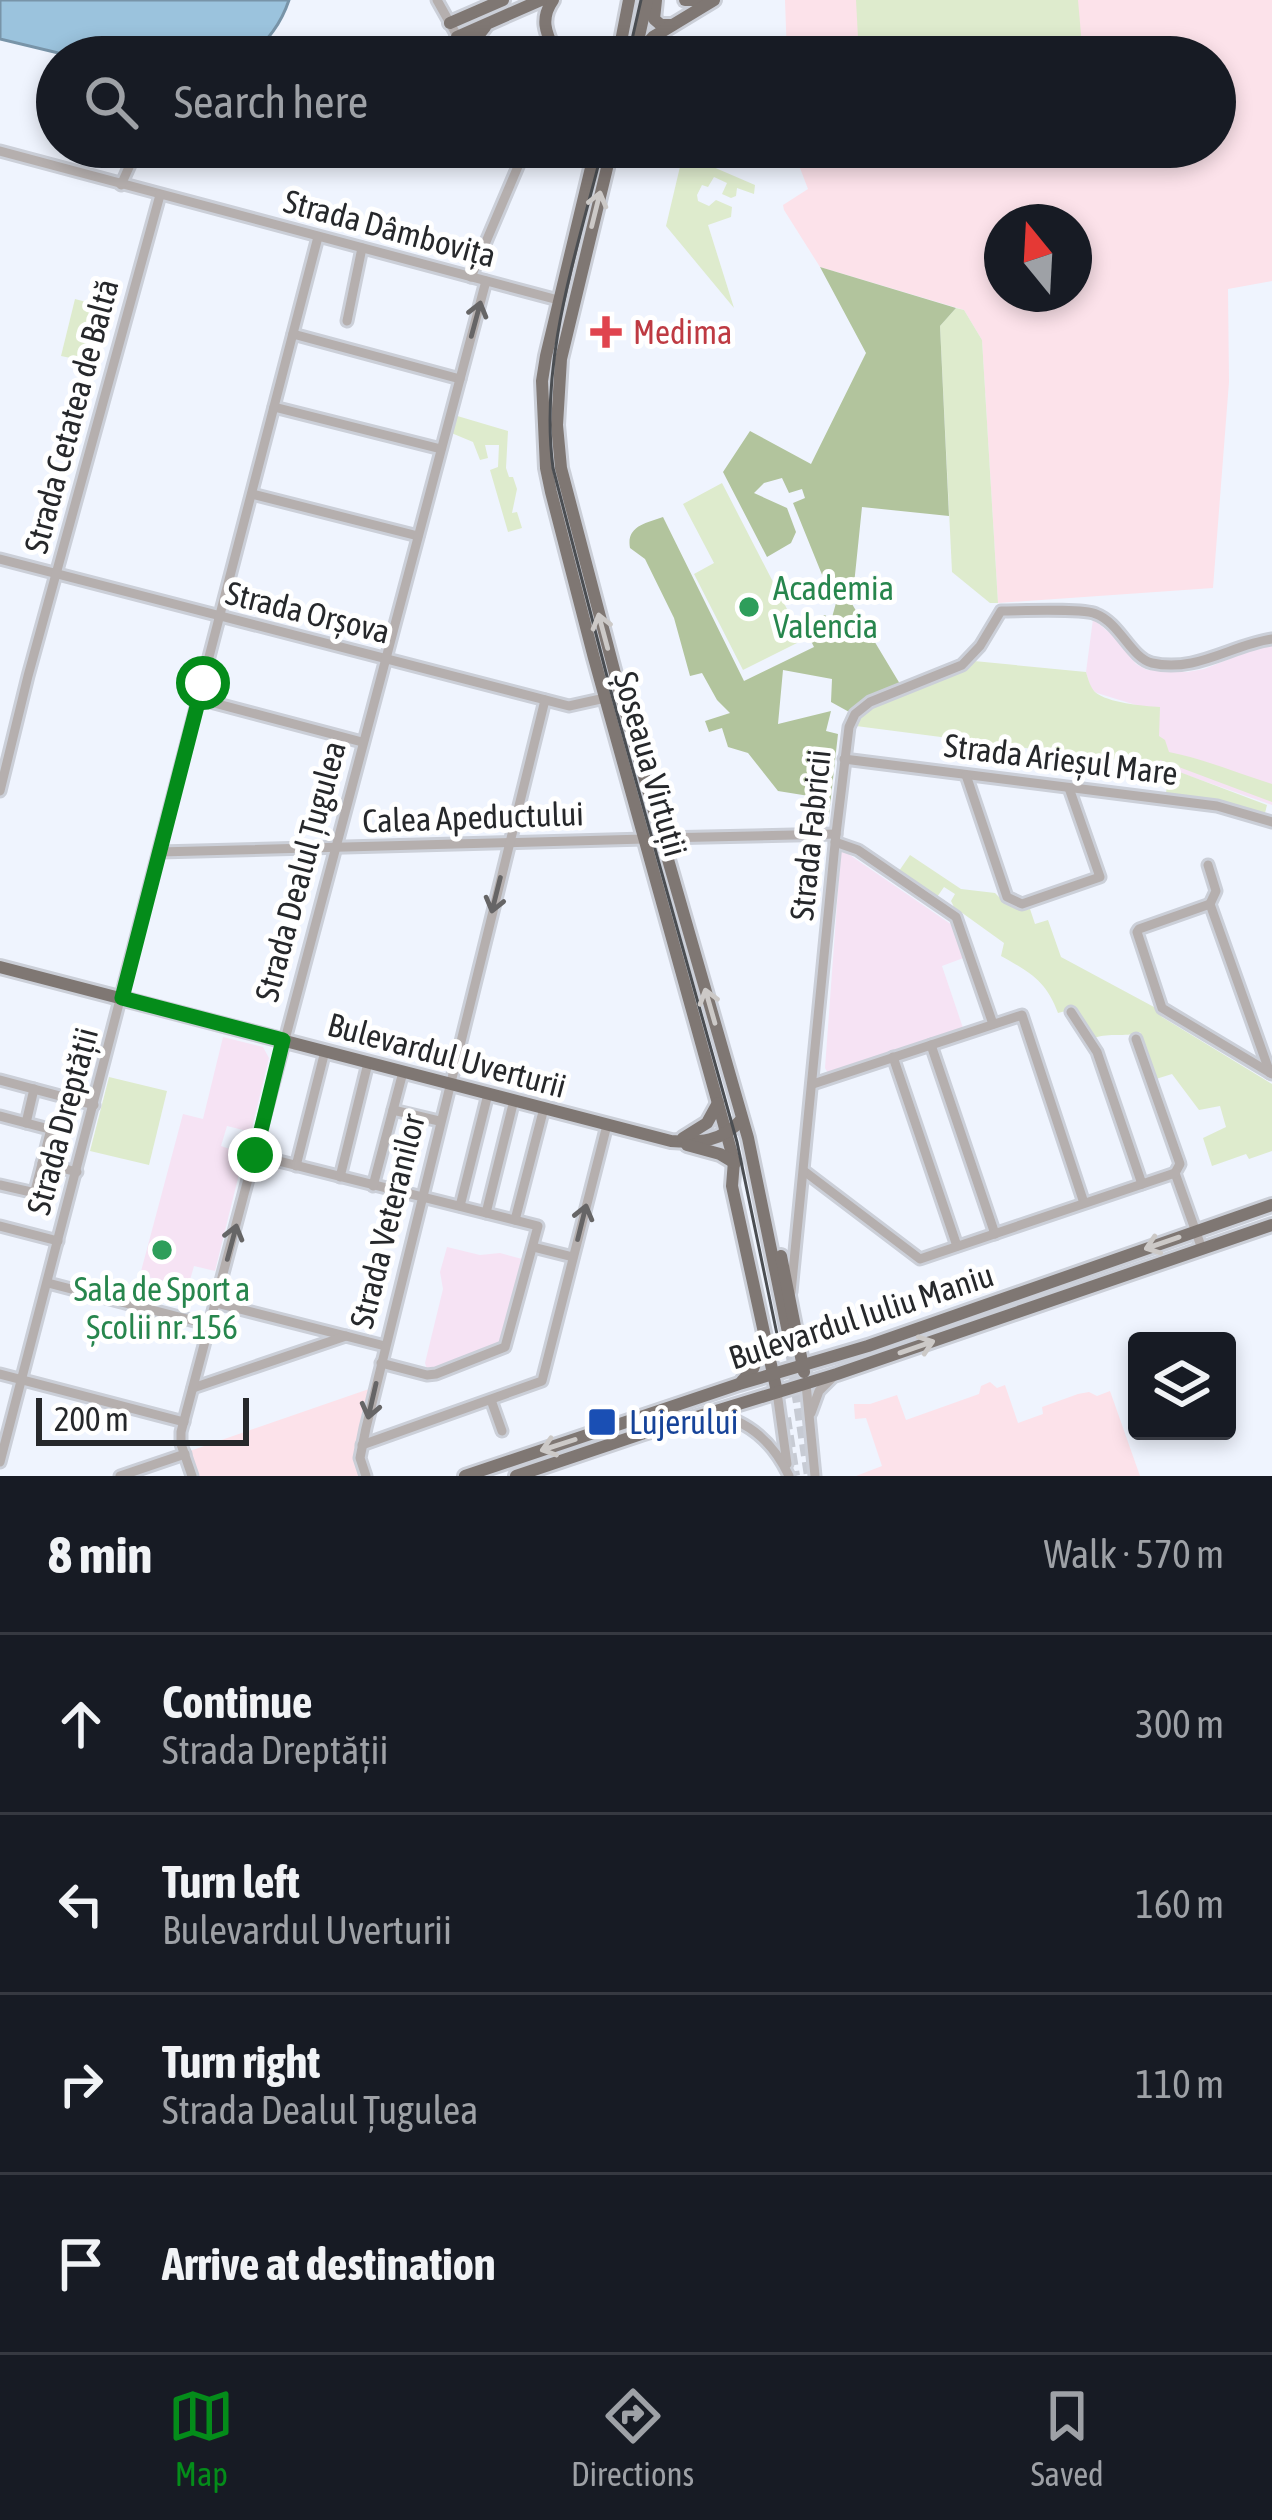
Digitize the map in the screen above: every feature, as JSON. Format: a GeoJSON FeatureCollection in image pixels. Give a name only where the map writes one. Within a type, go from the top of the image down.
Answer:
{"type":"FeatureCollection","features":[{"type":"Feature","properties":{"kind":"main road"},"geometry":{"type":"LineString","coordinates":[[454,30],[503,0]]}},
{"type":"Feature","properties":{"kind":"main road"},"geometry":{"type":"LineString","coordinates":[[454,30],[501,18],[542,0]]}},
{"type":"Feature","properties":{"kind":"main road"},"geometry":{"type":"LineString","coordinates":[[544,28],[546,10],[553,0]]}},
{"type":"Feature","properties":{"kind":"main road"},"geometry":{"type":"LineString","coordinates":[[621,36],[629,0]]}},
{"type":"Feature","properties":{"kind":"main road"},"geometry":{"type":"LineString","coordinates":[[639,36],[647,0]]}},
{"type":"Feature","properties":{"kind":"main road"},"geometry":{"type":"LineString","coordinates":[[656,0],[654,19],[662,26],[673,25]]}},
{"type":"Feature","properties":{"kind":"main road"},"geometry":{"type":"LineString","coordinates":[[685,0],[700,0]]}},
{"type":"Feature","properties":{"kind":"main road"},"geometry":{"type":"LineString","coordinates":[[654,36],[714,0]]}},
{"type":"Feature","properties":{"kind":"main road"},"geometry":{"type":"LineString","coordinates":[[477,36],[501,18],[530,17],[548,36]]}},
{"type":"Feature","properties":{"kind":"main road","name":"Șoseaua Virtuții"},"geometry":{"type":"LineString","coordinates":[[591,168],[542,381],[546,468],[604,698],[734,1161],[732,1186],[777,1392]]}},
{"type":"Feature","properties":{"kind":"main road","name":"Șoseaua Virtuții"},"geometry":{"type":"LineString","coordinates":[[607,168],[563,343],[558,448],[580,548],[661,838],[742,1119],[756,1136],[806,1384]]}},
{"type":"Feature","properties":{"kind":"main road","name":"Bulevardul Uverturii"},"geometry":{"type":"LineString","coordinates":[[0,967],[670,1141],[727,1135]]}},
{"type":"Feature","properties":{"kind":"main road"},"geometry":{"type":"LineString","coordinates":[[670,1141],[703,1128],[718,1102]]}},
{"type":"Feature","properties":{"kind":"main road"},"geometry":{"type":"LineString","coordinates":[[727,1135],[742,1119]]}},
{"type":"Feature","properties":{"kind":"main road"},"geometry":{"type":"LineString","coordinates":[[742,1119],[794,1339],[814,1352],[834,1356]]}},
{"type":"Feature","properties":{"kind":"main road"},"geometry":{"type":"LineString","coordinates":[[670,1141],[734,1161],[768,1337],[753,1370],[739,1384]]}},
{"type":"Feature","properties":{"kind":"main road","name":"Bulevardul Iuliu Maniu"},"geometry":{"type":"LineString","coordinates":[[465,1476],[834,1356],[1272,1205]]}},
{"type":"Feature","properties":{"kind":"main road","name":"Bulevardul Iuliu Maniu"},"geometry":{"type":"LineString","coordinates":[[516,1476],[837,1374],[1272,1225]]}},
{"type":"Feature","properties":{"kind":"street"},"geometry":{"type":"LineString","coordinates":[[437,0],[458,36]]}},
{"type":"Feature","properties":{"kind":"street","name":"Strada Dâmbovița"},"geometry":{"type":"LineString","coordinates":[[0,151],[36,161]]}},
{"type":"Feature","properties":{"kind":"street","name":"Strada Dâmbovița"},"geometry":{"type":"LineString","coordinates":[[60,168],[558,300]]}},
{"type":"Feature","properties":{"kind":"street"},"geometry":{"type":"LineString","coordinates":[[121,185],[129,168]]}},
{"type":"Feature","properties":{"kind":"street"},"geometry":{"type":"LineString","coordinates":[[471,278],[518,168]]}},
{"type":"Feature","properties":{"kind":"street","name":"Strada Cetatea de Baltă"},"geometry":{"type":"LineString","coordinates":[[0,791],[160,195]]}},
{"type":"Feature","properties":{"kind":"street","name":"Strada Dreptății"},"geometry":{"type":"LineString","coordinates":[[0,1462],[318,237]]}},
{"type":"Feature","properties":{"kind":"street"},"geometry":{"type":"LineString","coordinates":[[347,321],[362,248]]}},
{"type":"Feature","properties":{"kind":"street","name":"Strada Dealul Țugulea"},"geometry":{"type":"LineString","coordinates":[[192,1476],[180,1438],[486,281]]}},
{"type":"Feature","properties":{"kind":"street"},"geometry":{"type":"LineString","coordinates":[[293,334],[460,379]]}},
{"type":"Feature","properties":{"kind":"street"},"geometry":{"type":"LineString","coordinates":[[274,407],[441,449]]}},
{"type":"Feature","properties":{"kind":"street"},"geometry":{"type":"LineString","coordinates":[[252,494],[418,536]]}},
{"type":"Feature","properties":{"kind":"street","name":"Strada Orșova"},"geometry":{"type":"LineString","coordinates":[[0,559],[544,700],[572,706],[604,698]]}},
{"type":"Feature","properties":{"kind":"street","name":"Strada Fabricii"},"geometry":{"type":"LineString","coordinates":[[790,1298],[844,759],[849,727],[859,710],[962,665],[1001,611],[1096,614],[1152,663],[1194,664],[1272,639]]}},
{"type":"Feature","properties":{"kind":"street"},"geometry":{"type":"LineString","coordinates":[[199,699],[362,742]]}},
{"type":"Feature","properties":{"kind":"street","name":"Strada Veteranilor"},"geometry":{"type":"LineString","coordinates":[[366,1476],[360,1458],[362,1445],[544,700]]}},
{"type":"Feature","properties":{"kind":"street","name":"Strada Arieșul Mare"},"geometry":{"type":"LineString","coordinates":[[844,759],[1217,806],[1271,825]]}},
{"type":"Feature","properties":{"kind":"street"},"geometry":{"type":"LineString","coordinates":[[966,775],[1007,897],[1022,904],[1100,878],[1069,788]]}},
{"type":"Feature","properties":{"kind":"street"},"geometry":{"type":"LineString","coordinates":[[661,838],[835,838],[858,850],[956,916],[993,1024]]}},
{"type":"Feature","properties":{"kind":"street","name":"Calea Apeductului"},"geometry":{"type":"LineString","coordinates":[[159,852],[645,839]]}},
{"type":"Feature","properties":{"kind":"street"},"geometry":{"type":"LineString","coordinates":[[1208,865],[1216,891],[1210,904],[1271,1074]]}},
{"type":"Feature","properties":{"kind":"street"},"geometry":{"type":"LineString","coordinates":[[1210,904],[1138,929],[1162,1008],[1271,1074]]}},
{"type":"Feature","properties":{"kind":"street"},"geometry":{"type":"LineString","coordinates":[[1071,1012],[1097,1052],[1142,1184]]}},
{"type":"Feature","properties":{"kind":"street"},"geometry":{"type":"LineString","coordinates":[[813,1084],[1022,1015],[1084,1203]]}},
{"type":"Feature","properties":{"kind":"street"},"geometry":{"type":"LineString","coordinates":[[804,1171],[920,1259],[1175,1173],[1180,1164],[1136,1039]]}},
{"type":"Feature","properties":{"kind":"street"},"geometry":{"type":"LineString","coordinates":[[931,1045],[995,1234]]}},
{"type":"Feature","properties":{"kind":"street"},"geometry":{"type":"LineString","coordinates":[[296,1166],[325,1052]]}},
{"type":"Feature","properties":{"kind":"street"},"geometry":{"type":"LineString","coordinates":[[892,1057],[957,1246]]}},
{"type":"Feature","properties":{"kind":"street"},"geometry":{"type":"LineString","coordinates":[[340,1177],[368,1063]]}},
{"type":"Feature","properties":{"kind":"street"},"geometry":{"type":"LineString","coordinates":[[373,1186],[403,1072]]}},
{"type":"Feature","properties":{"kind":"street"},"geometry":{"type":"LineString","coordinates":[[0,1080],[94,1105]]}},
{"type":"Feature","properties":{"kind":"street"},"geometry":{"type":"LineString","coordinates":[[26,1123],[34,1089]]}},
{"type":"Feature","properties":{"kind":"street"},"geometry":{"type":"LineString","coordinates":[[460,1207],[488,1094]]}},
{"type":"Feature","properties":{"kind":"street"},"geometry":{"type":"LineString","coordinates":[[486,1213],[514,1100]]}},
{"type":"Feature","properties":{"kind":"street"},"geometry":{"type":"LineString","coordinates":[[515,1220],[544,1108]]}},
{"type":"Feature","properties":{"kind":"street"},"geometry":{"type":"LineString","coordinates":[[393,1110],[439,1121]]}},
{"type":"Feature","properties":{"kind":"street"},"geometry":{"type":"LineString","coordinates":[[0,1116],[50,1131],[34,1192],[0,1184]]}},
{"type":"Feature","properties":{"kind":"street"},"geometry":{"type":"LineString","coordinates":[[362,1445],[542,1381],[608,1125]]}},
{"type":"Feature","properties":{"kind":"street"},"geometry":{"type":"LineString","coordinates":[[255,1155],[538,1226],[508,1342],[501,1351],[428,1375],[381,1363]]}},
{"type":"Feature","properties":{"kind":"street"},"geometry":{"type":"LineString","coordinates":[[42,1163],[77,1172]]}},
{"type":"Feature","properties":{"kind":"street"},"geometry":{"type":"LineString","coordinates":[[1175,1173],[1202,1249]]}},
{"type":"Feature","properties":{"kind":"street"},"geometry":{"type":"LineString","coordinates":[[0,1226],[58,1241]]}},
{"type":"Feature","properties":{"kind":"street"},"geometry":{"type":"LineString","coordinates":[[532,1252],[573,1257]]}},
{"type":"Feature","properties":{"kind":"street"},"geometry":{"type":"LineString","coordinates":[[48,1283],[210,1325]]}},
{"type":"Feature","properties":{"kind":"street"},"geometry":{"type":"LineString","coordinates":[[216,1303],[385,1346]]}},
{"type":"Feature","properties":{"kind":"street"},"geometry":{"type":"LineString","coordinates":[[193,1388],[346,1336]]}},
{"type":"Feature","properties":{"kind":"street"},"geometry":{"type":"LineString","coordinates":[[0,1374],[184,1423]]}},
{"type":"Feature","properties":{"kind":"street"},"geometry":{"type":"LineString","coordinates":[[809,1424],[816,1395],[837,1374]]}},
{"type":"Feature","properties":{"kind":"street"},"geometry":{"type":"LineString","coordinates":[[806,1384],[815,1476]]}},
{"type":"Feature","properties":{"kind":"street"},"geometry":{"type":"LineString","coordinates":[[777,1392],[789,1476]]}},
{"type":"Feature","properties":{"kind":"street"},"geometry":{"type":"LineString","coordinates":[[491,1400],[502,1431]]}},
{"type":"Feature","properties":{"kind":"street"},"geometry":{"type":"LineString","coordinates":[[708,1413],[737,1420],[754,1431],[774,1450],[789,1476]]}},
{"type":"Feature","properties":{"kind":"street"},"geometry":{"type":"LineString","coordinates":[[120,1476],[142,1473],[185,1454]]}},
{"type":"Feature","properties":{"kind":"shaded area"},"geometry":{"type":"Polygon","coordinates":[[[785,0],[1272,0],[1272,281],[1228,289],[1229,382],[1213,588],[998,603],[982,340],[964,310],[820,267],[783,205],[808,189],[800,168],[1236,168],[1236,36],[786,36],[785,0]]]}},
{"type":"Feature","properties":{"kind":"shaded area"},"geometry":{"type":"Polygon","coordinates":[[[1093,619],[1147,670],[1204,669],[1272,645],[1272,805],[1158,765],[1159,723],[1139,706],[1091,689],[1086,672],[1093,619]]]}},
{"type":"Feature","properties":{"kind":"shaded area"},"geometry":{"type":"Polygon","coordinates":[[[841,849],[955,927],[966,957],[942,966],[963,1028],[828,1073],[825,1068],[841,849]]]}},
{"type":"Feature","properties":{"kind":"shaded area"},"geometry":{"type":"Polygon","coordinates":[[[223,1037],[263,1047],[269,1058],[251,1132],[227,1126],[221,1146],[244,1154],[215,1271],[194,1266],[188,1287],[140,1275],[183,1114],[203,1119],[223,1037]]]}},
{"type":"Feature","properties":{"kind":"shaded area"},"geometry":{"type":"Polygon","coordinates":[[[447,1247],[526,1260],[504,1344],[428,1373],[425,1363],[443,1289],[440,1272],[447,1247]]]}},
{"type":"Feature","properties":{"kind":"shaded area"},"geometry":{"type":"Polygon","coordinates":[[[990,1382],[997,1388],[1005,1385],[1018,1423],[1043,1414],[1042,1407],[1078,1394],[1097,1396],[1110,1391],[1140,1476],[856,1476],[882,1466],[866,1418],[855,1419],[854,1404],[897,1395],[906,1420],[979,1394],[981,1386],[990,1382]]]}},
{"type":"Feature","properties":{"kind":"shaded area"},"geometry":{"type":"Polygon","coordinates":[[[369,1389],[355,1454],[363,1476],[195,1476],[187,1452],[369,1389]]]}},
{"type":"Feature","properties":{"kind":"green space"},"geometry":{"type":"Polygon","coordinates":[[[856,0],[1078,0],[1081,36],[858,36],[856,0]]]}},
{"type":"Feature","properties":{"kind":"green space"},"geometry":{"type":"Polygon","coordinates":[[[680,168],[716,168],[755,185],[754,194],[737,188],[731,198],[722,194],[727,183],[714,177],[697,195],[698,201],[709,206],[716,200],[732,207],[731,217],[708,225],[734,308],[666,226],[680,168]]]}},
{"type":"Feature","properties":{"kind":"green space"},"geometry":{"type":"Polygon","coordinates":[[[820,267],[956,308],[940,326],[949,516],[862,507],[852,604],[900,684],[869,695],[851,713],[831,702],[832,679],[783,670],[778,724],[831,711],[826,731],[838,734],[828,824],[817,825],[809,796],[778,791],[748,753],[728,747],[722,728],[709,732],[705,721],[730,713],[702,673],[690,676],[674,618],[645,559],[630,548],[630,541],[639,526],[663,517],[744,681],[814,647],[803,625],[825,615],[831,621],[836,603],[793,503],[805,498],[802,489],[789,493],[782,478],[764,483],[754,493],[787,508],[796,532],[791,543],[767,557],[723,472],[750,431],[811,464],[866,353],[820,267]]]}},
{"type":"Feature","properties":{"kind":"green space"},"geometry":{"type":"Polygon","coordinates":[[[75,299],[101,306],[85,361],[61,356],[75,299]]]}},
{"type":"Feature","properties":{"kind":"green space"},"geometry":{"type":"Polygon","coordinates":[[[956,308],[964,310],[982,340],[998,603],[990,603],[952,572],[940,326],[956,308]]]}},
{"type":"Feature","properties":{"kind":"green space"},"geometry":{"type":"Polygon","coordinates":[[[454,415],[508,431],[506,468],[517,489],[512,513],[517,512],[522,528],[508,532],[490,470],[498,467],[499,445],[485,445],[488,458],[480,460],[473,442],[449,432],[454,415]]]}},
{"type":"Feature","properties":{"kind":"green space","name":"Academia Valencia"},"geometry":{"type":"Polygon","coordinates":[[[722,483],[803,640],[743,670],[694,574],[714,563],[683,504],[722,483]]]}},
{"type":"Feature","properties":{"kind":"green space"},"geometry":{"type":"Polygon","coordinates":[[[974,661],[1086,672],[1101,696],[1160,707],[1159,736],[1169,752],[1272,784],[1272,802],[1160,760],[1158,765],[856,726],[879,703],[974,661]]]}},
{"type":"Feature","properties":{"kind":"green space"},"geometry":{"type":"Polygon","coordinates":[[[1169,768],[1267,805],[1264,817],[1241,806],[1166,793],[1169,768]]]}},
{"type":"Feature","properties":{"kind":"green space"},"geometry":{"type":"Polygon","coordinates":[[[910,855],[961,889],[995,893],[1011,905],[1030,909],[1035,924],[1048,920],[1061,957],[1154,1007],[1162,1017],[1272,1084],[1272,1151],[1212,1166],[1203,1138],[1226,1127],[1220,1106],[1199,1110],[1172,1074],[1156,1079],[1140,1032],[1094,1038],[1073,1009],[1058,1013],[1036,979],[1001,956],[1004,943],[954,907],[955,894],[944,887],[937,897],[899,871],[910,855]]]}},
{"type":"Feature","properties":{"kind":"green space"},"geometry":{"type":"Polygon","coordinates":[[[109,1077],[167,1091],[149,1165],[90,1151],[109,1077]]]}},
{"type":"Feature","properties":{"kind":"water"},"geometry":{"type":"Polygon","coordinates":[[[0,0],[289,0],[269,36],[36,36],[36,48],[0,39],[0,0]]]}},
{"type":"Feature","properties":{"kind":"tunnel"},"geometry":{"type":"LineString","coordinates":[[789,1337],[810,1476]]}},
{"type":"Feature","properties":{"kind":"tunnel"},"geometry":{"type":"LineString","coordinates":[[785,1418],[794,1476]]}},
{"type":"Feature","properties":{"kind":"tram line"},"geometry":{"type":"LineString","coordinates":[[633,36],[641,0]]}},
{"type":"Feature","properties":{"kind":"tram line"},"geometry":{"type":"LineString","coordinates":[[598,168],[556,346],[550,427],[553,468],[737,1142],[778,1339]]}},
{"type":"Feature","properties":{"kind":"place","name":"Medima"},"geometry":{"type":"Point","coordinates":[606,332]}},
{"type":"Feature","properties":{"kind":"place","name":"Academia Valencia"},"geometry":{"type":"Point","coordinates":[749,607]}},
{"type":"Feature","properties":{"kind":"place","name":"Sala de Sport a Școlii nr. 156"},"geometry":{"type":"Point","coordinates":[162,1250]}},
{"type":"Feature","properties":{"kind":"place","name":"Lujerului"},"geometry":{"type":"Point","coordinates":[602,1422]}},
{"type":"Feature","properties":{"kind":"route"},"geometry":{"type":"LineString","coordinates":[[203,683],[122,998],[283,1040],[255,1155]]}}]}
